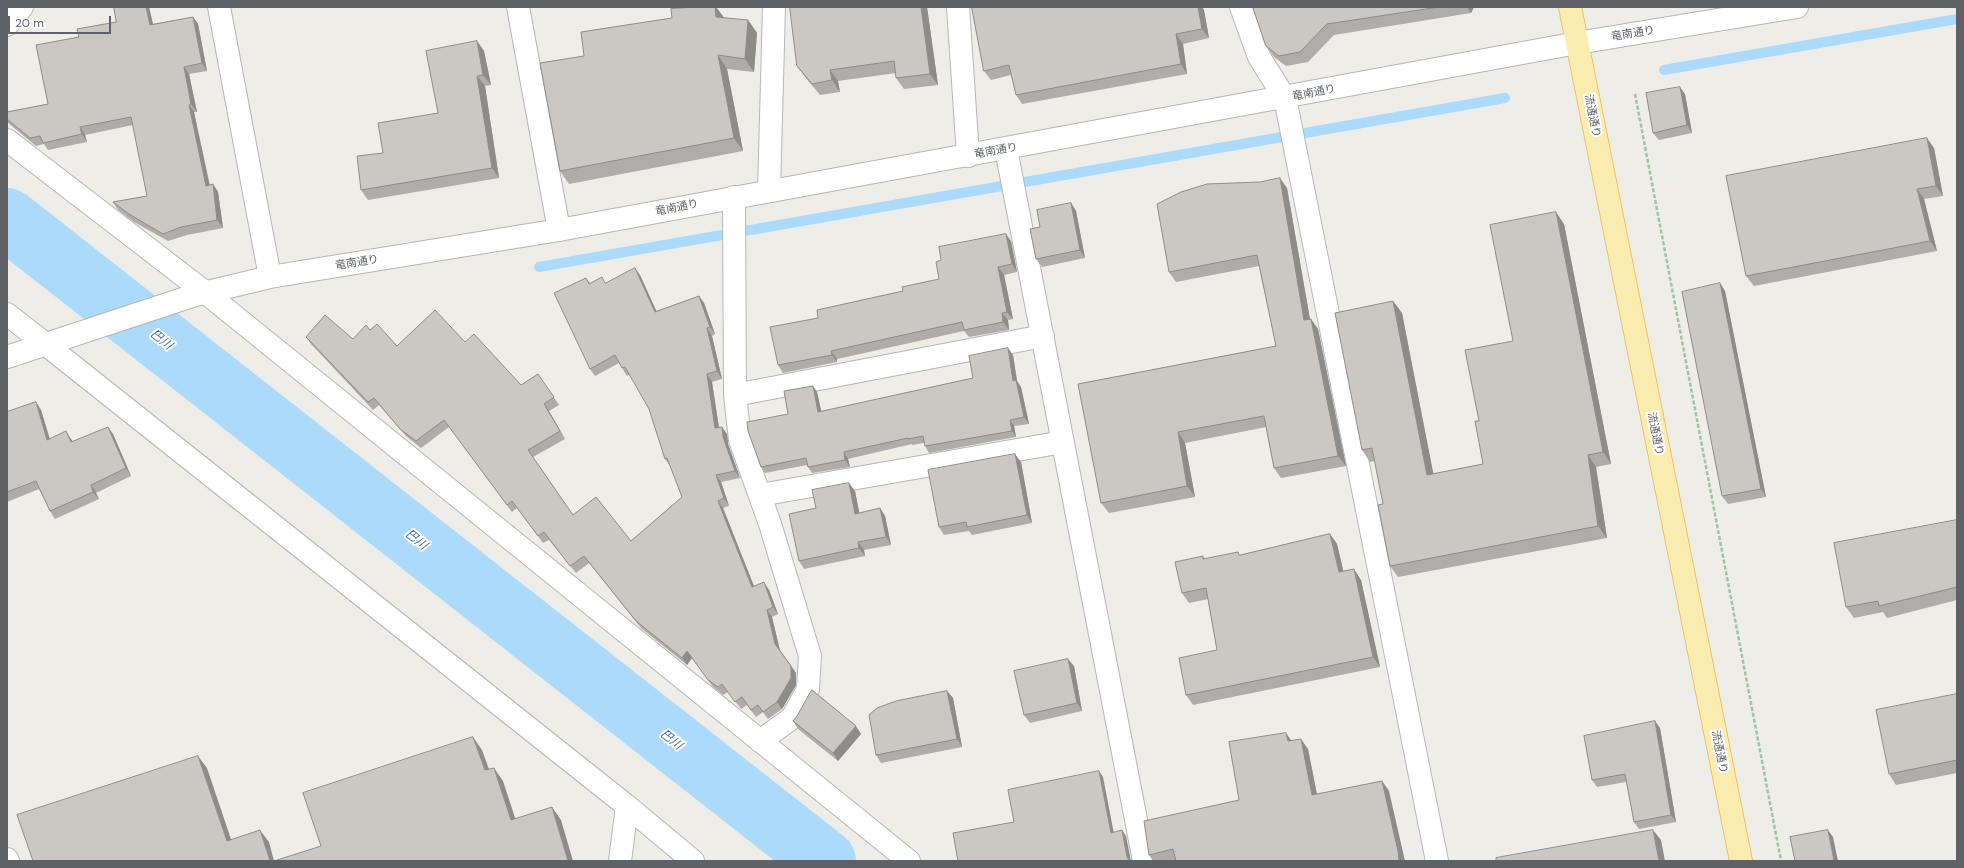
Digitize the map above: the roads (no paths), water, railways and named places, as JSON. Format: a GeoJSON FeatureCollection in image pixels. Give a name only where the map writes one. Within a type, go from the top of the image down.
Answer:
{"type":"FeatureCollection","features":[{"type":"Feature","properties":{"kind":"main road","name":"流通通り"},"geometry":{"type":"LineString","coordinates":[[1570,7],[1741,861]]}},
{"type":"Feature","properties":{"kind":"street"},"geometry":{"type":"LineString","coordinates":[[7,25],[22,7]]}},
{"type":"Feature","properties":{"kind":"street"},"geometry":{"type":"LineString","coordinates":[[219,7],[270,277]]}},
{"type":"Feature","properties":{"kind":"street"},"geometry":{"type":"LineString","coordinates":[[518,7],[559,230]]}},
{"type":"Feature","properties":{"kind":"street"},"geometry":{"type":"LineString","coordinates":[[768,191],[774,7]]}},
{"type":"Feature","properties":{"kind":"street"},"geometry":{"type":"LineString","coordinates":[[958,7],[968,156]]}},
{"type":"Feature","properties":{"kind":"street"},"geometry":{"type":"LineString","coordinates":[[1241,7],[1259,57],[1285,98],[1437,861]]}},
{"type":"Feature","properties":{"kind":"street","name":"竜南通り"},"geometry":{"type":"LineString","coordinates":[[7,357],[54,340],[200,294],[270,277],[559,230],[1285,98],[1577,43],[1797,7]]}},
{"type":"Feature","properties":{"kind":"street"},"geometry":{"type":"LineString","coordinates":[[7,140],[760,740],[909,861]]}},
{"type":"Feature","properties":{"kind":"street"},"geometry":{"type":"LineString","coordinates":[[1006,149],[1144,861]]}},
{"type":"Feature","properties":{"kind":"street"},"geometry":{"type":"LineString","coordinates":[[734,198],[735,395],[740,440],[760,495],[810,656],[808,689],[792,718],[760,740]]}},
{"type":"Feature","properties":{"kind":"street"},"geometry":{"type":"LineString","coordinates":[[7,314],[54,340],[693,861]]}},
{"type":"Feature","properties":{"kind":"street"},"geometry":{"type":"LineString","coordinates":[[735,395],[1043,336]]}},
{"type":"Feature","properties":{"kind":"street"},"geometry":{"type":"LineString","coordinates":[[760,495],[1063,442]]}},
{"type":"Feature","properties":{"kind":"street"},"geometry":{"type":"LineString","coordinates":[[620,861],[627,806]]}},
{"type":"Feature","properties":{"kind":"waterway"},"geometry":{"type":"LineString","coordinates":[[1664,70],[1957,19]]}},
{"type":"Feature","properties":{"kind":"waterway"},"geometry":{"type":"LineString","coordinates":[[539,267],[1505,98]]}},
{"type":"Feature","properties":{"kind":"waterway","name":"巴川"},"geometry":{"type":"LineString","coordinates":[[7,219],[825,861]]}}]}
